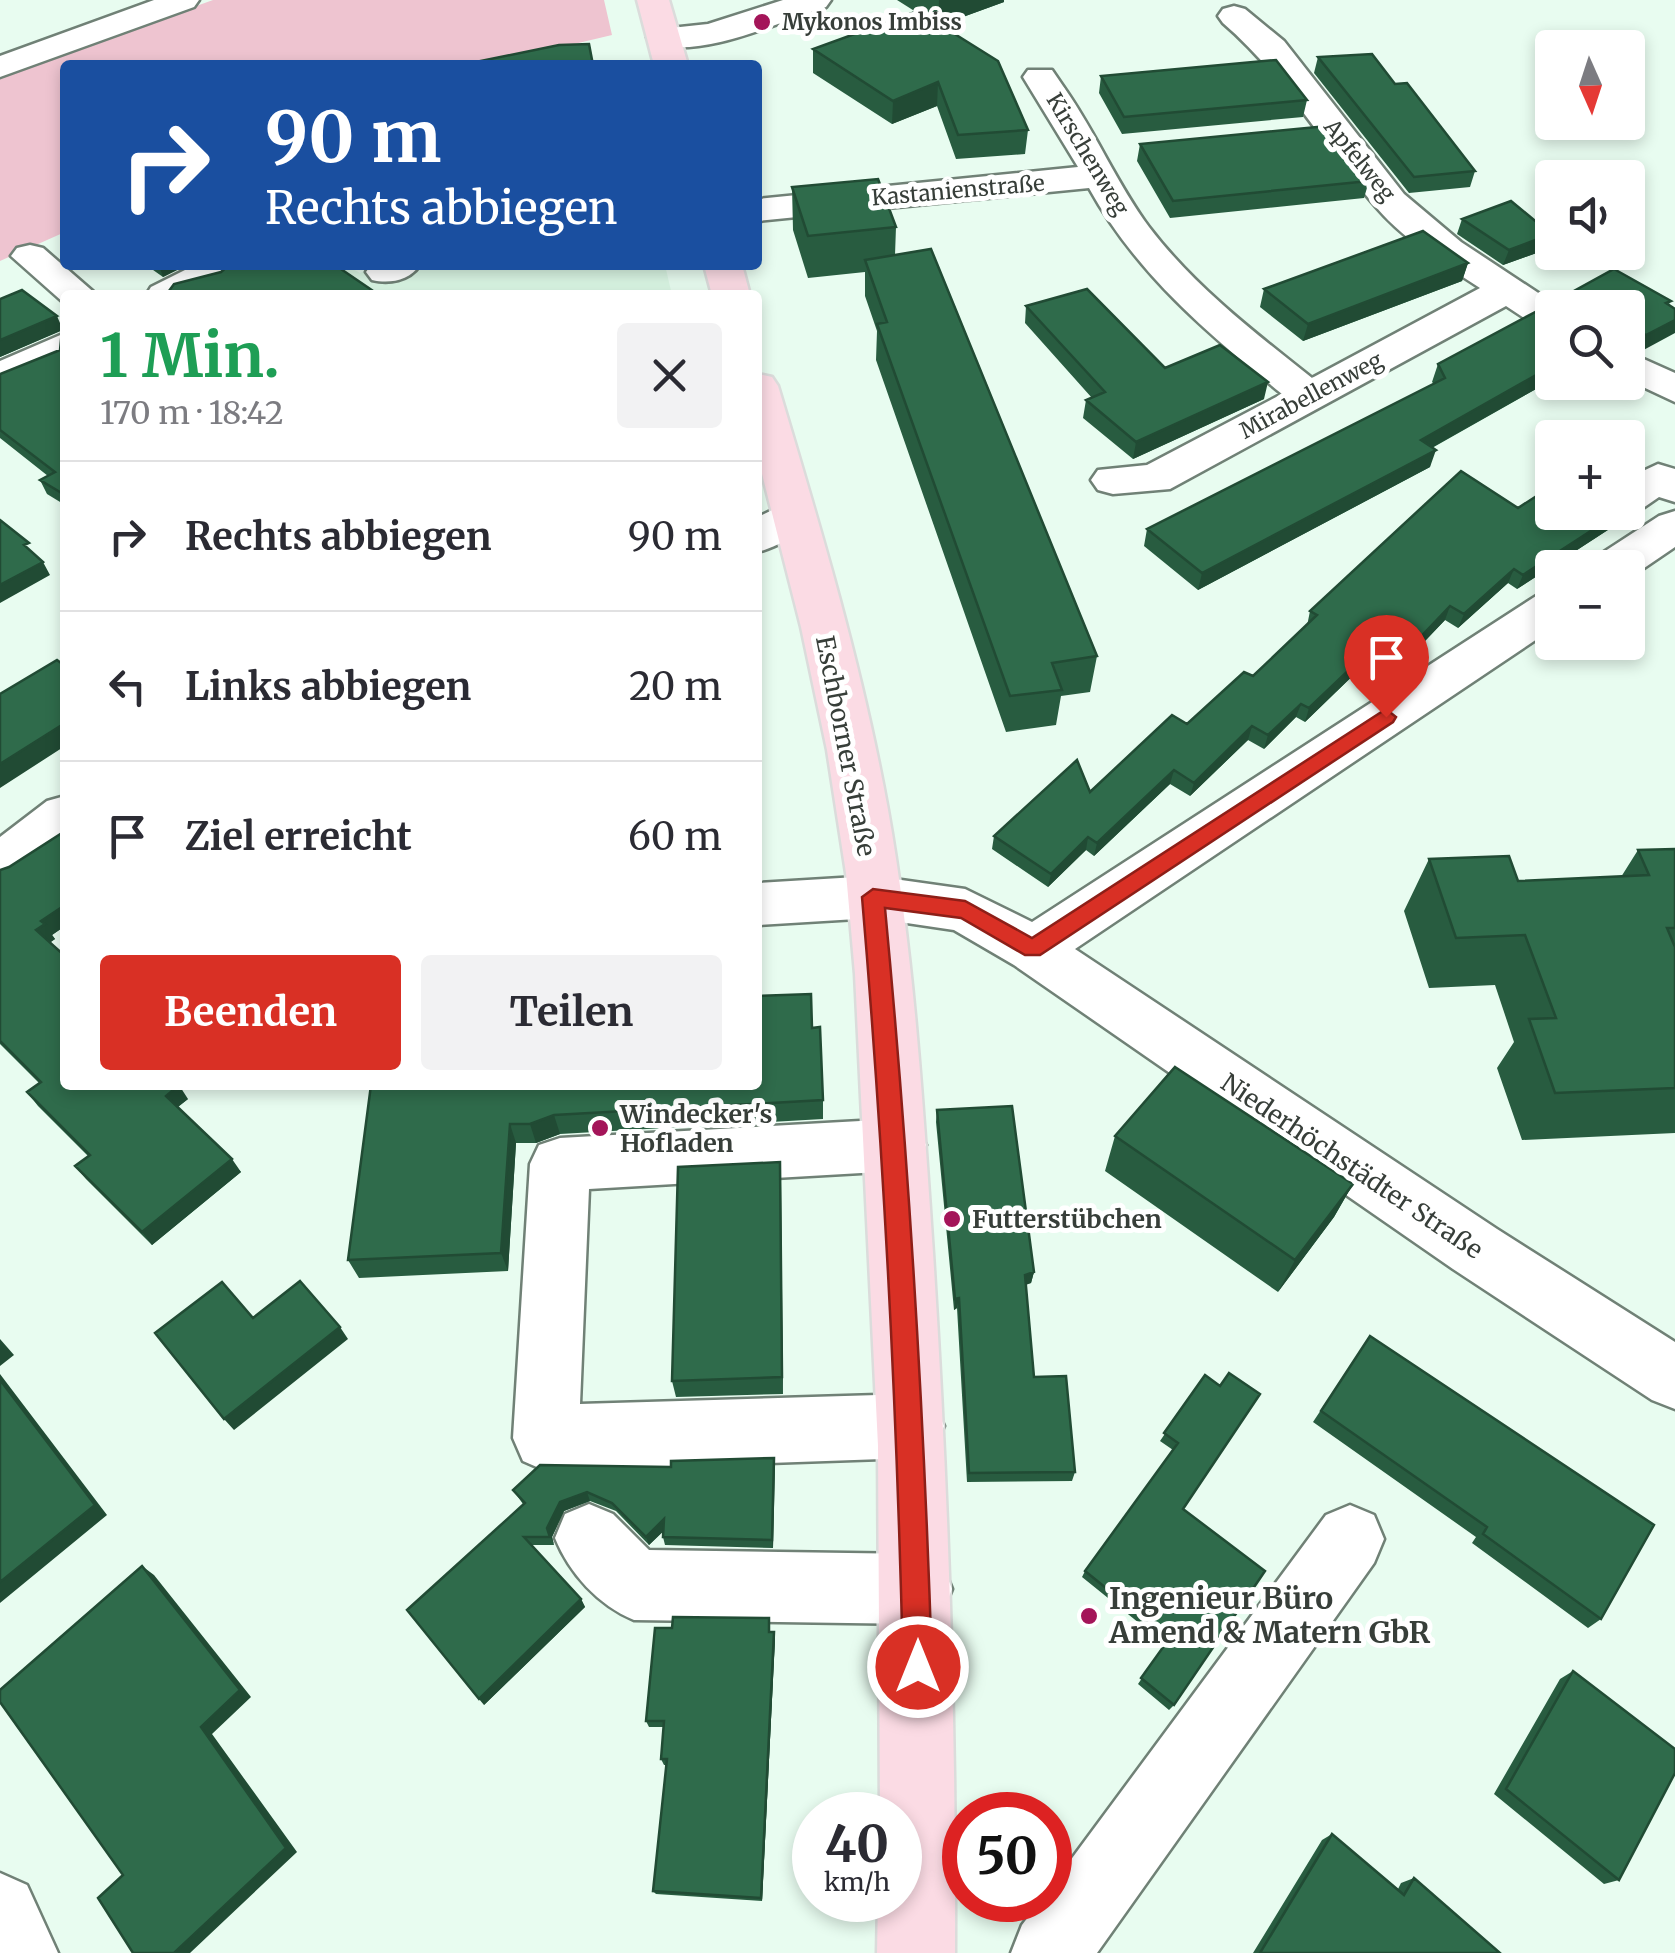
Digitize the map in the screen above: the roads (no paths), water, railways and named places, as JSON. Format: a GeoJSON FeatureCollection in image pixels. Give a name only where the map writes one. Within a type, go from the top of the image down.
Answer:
{"type":"FeatureCollection","features":[{"type":"Feature","properties":{"kind":"main road"},"geometry":{"type":"LineString","coordinates":[[653,0],[667,51]]}},
{"type":"Feature","properties":{"kind":"main road","name":"Eschborner Straße"},"geometry":{"type":"LineString","coordinates":[[762,419],[775,526],[842,699],[873,897],[896,1145],[911,1426],[917,1589],[916,1953]]}},
{"type":"Feature","properties":{"kind":"street"},"geometry":{"type":"LineString","coordinates":[[0,67],[184,0]]}},
{"type":"Feature","properties":{"kind":"street"},"geometry":{"type":"LineString","coordinates":[[667,51],[814,0]]}},
{"type":"Feature","properties":{"kind":"street","name":"Apfelweg"},"geometry":{"type":"LineString","coordinates":[[1234,16],[1272,48],[1391,202],[1504,291],[1535,309]]}},
{"type":"Feature","properties":{"kind":"street","name":"Kirschenweg"},"geometry":{"type":"LineString","coordinates":[[1040,77],[1136,234],[1189,296],[1310,396]]}},
{"type":"Feature","properties":{"kind":"street"},"geometry":{"type":"LineString","coordinates":[[1296,131],[1334,128]]}},
{"type":"Feature","properties":{"kind":"street","name":"Kastanienstraße"},"geometry":{"type":"LineString","coordinates":[[762,209],[1094,164],[1126,147]]}},
{"type":"Feature","properties":{"kind":"street"},"geometry":{"type":"LineString","coordinates":[[30,256],[72,290]]}},
{"type":"Feature","properties":{"kind":"street"},"geometry":{"type":"LineString","coordinates":[[175,290],[215,270]]}},
{"type":"Feature","properties":{"kind":"street","name":"Mirabellenweg"},"geometry":{"type":"LineString","coordinates":[[1113,480],[1156,478],[1504,291]]}},
{"type":"Feature","properties":{"kind":"street"},"geometry":{"type":"LineString","coordinates":[[0,378],[60,348]]}},
{"type":"Feature","properties":{"kind":"street"},"geometry":{"type":"LineString","coordinates":[[1645,373],[1675,390]]}},
{"type":"Feature","properties":{"kind":"street"},"geometry":{"type":"LineString","coordinates":[[1625,550],[1661,502]]}},
{"type":"Feature","properties":{"kind":"street"},"geometry":{"type":"LineString","coordinates":[[1032,949],[1535,618]]}},
{"type":"Feature","properties":{"kind":"street"},"geometry":{"type":"LineString","coordinates":[[0,865],[60,820]]}},
{"type":"Feature","properties":{"kind":"street","name":"Niederhöchstädter Straße"},"geometry":{"type":"LineString","coordinates":[[762,904],[873,897],[965,910],[1032,949],[1474,1249],[1675,1378]]}},
{"type":"Feature","properties":{"kind":"street"},"geometry":{"type":"LineString","coordinates":[[896,1145],[560,1164],[546,1438],[911,1426]]}},
{"type":"Feature","properties":{"kind":"street"},"geometry":{"type":"LineString","coordinates":[[589,1538],[634,1585],[917,1589]]}},
{"type":"Feature","properties":{"kind":"street"},"geometry":{"type":"LineString","coordinates":[[1050,1953],[1350,1539]]}},
{"type":"Feature","properties":{"kind":"street"},"geometry":{"type":"LineString","coordinates":[[0,1912],[19,1953]]}},
{"type":"Feature","properties":{"kind":"place","name":"Mykonos Imbiss"},"geometry":{"type":"Point","coordinates":[762,22]}},
{"type":"Feature","properties":{"kind":"place","name":"Windecker's Hofladen"},"geometry":{"type":"Point","coordinates":[600,1128]}},
{"type":"Feature","properties":{"kind":"place","name":"Futterstübchen"},"geometry":{"type":"Point","coordinates":[952,1219]}},
{"type":"Feature","properties":{"kind":"place","name":"Ingenieur Büro Amend & Matern GbR"},"geometry":{"type":"Point","coordinates":[1089,1616]}}]}
